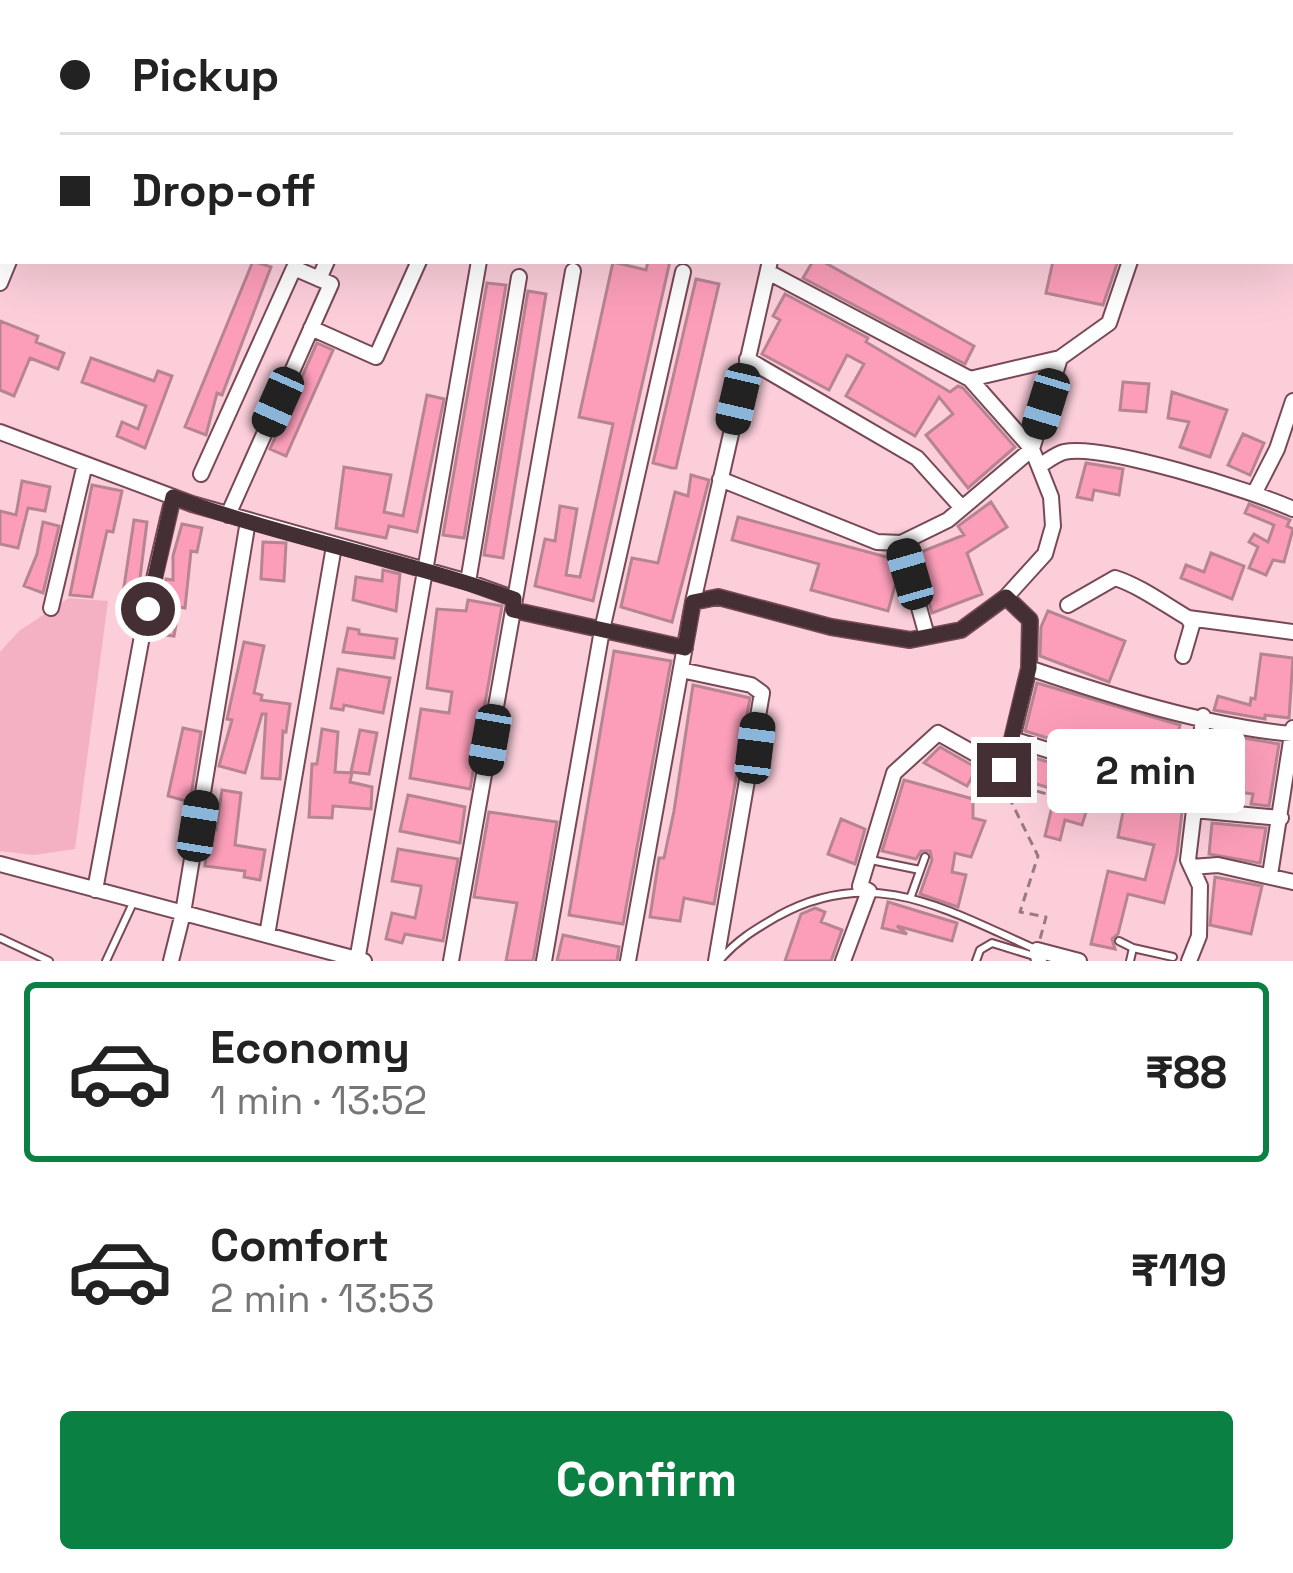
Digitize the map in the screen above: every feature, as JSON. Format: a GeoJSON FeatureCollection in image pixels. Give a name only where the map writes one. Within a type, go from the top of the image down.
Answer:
{"type":"FeatureCollection","features":[{"type":"Feature","properties":{"kind":"street"},"geometry":{"type":"LineString","coordinates":[[320,279],[326,264]]}},
{"type":"Feature","properties":{"kind":"street"},"geometry":{"type":"LineString","coordinates":[[311,328],[376,357],[418,264]]}},
{"type":"Feature","properties":{"kind":"street"},"geometry":{"type":"LineString","coordinates":[[0,864],[360,960],[477,264]]}},
{"type":"Feature","properties":{"kind":"street"},"geometry":{"type":"LineString","coordinates":[[970,379],[1060,358],[1109,322],[1129,264]]}},
{"type":"Feature","properties":{"kind":"street"},"geometry":{"type":"LineString","coordinates":[[628,961],[693,602],[769,267],[970,379],[1032,449],[1051,497],[1053,526],[1045,554],[1006,597],[961,630],[910,640],[831,627],[718,597],[693,602]]}},
{"type":"Feature","properties":{"kind":"street"},"geometry":{"type":"LineString","coordinates":[[201,474],[293,268],[331,284],[228,514]]}},
{"type":"Feature","properties":{"kind":"street"},"geometry":{"type":"LineString","coordinates":[[451,961],[573,271]]}},
{"type":"Feature","properties":{"kind":"street"},"geometry":{"type":"LineString","coordinates":[[544,961],[602,630],[683,272]]}},
{"type":"Feature","properties":{"kind":"street"},"geometry":{"type":"LineString","coordinates":[[468,582],[519,277]]}},
{"type":"Feature","properties":{"kind":"street"},"geometry":{"type":"LineString","coordinates":[[720,479],[877,542],[901,543],[948,520],[1032,449],[1060,358]]}},
{"type":"Feature","properties":{"kind":"street"},"geometry":{"type":"LineString","coordinates":[[747,359],[916,458],[962,508]]}},
{"type":"Feature","properties":{"kind":"street"},"geometry":{"type":"LineString","coordinates":[[1255,492],[1293,401]]}},
{"type":"Feature","properties":{"kind":"street"},"geometry":{"type":"LineString","coordinates":[[0,432],[173,497],[468,582],[514,605],[685,648]]}},
{"type":"Feature","properties":{"kind":"street"},"geometry":{"type":"LineString","coordinates":[[1039,466],[1065,452],[1132,459],[1255,492],[1293,508]]}},
{"type":"Feature","properties":{"kind":"street"},"geometry":{"type":"LineString","coordinates":[[51,608],[85,464]]}},
{"type":"Feature","properties":{"kind":"street"},"geometry":{"type":"LineString","coordinates":[[95,890],[173,497]]}},
{"type":"Feature","properties":{"kind":"street"},"geometry":{"type":"LineString","coordinates":[[171,961],[248,521]]}},
{"type":"Feature","properties":{"kind":"street"},"geometry":{"type":"LineString","coordinates":[[901,543],[927,636]]}},
{"type":"Feature","properties":{"kind":"street"},"geometry":{"type":"LineString","coordinates":[[267,935],[334,546]]}},
{"type":"Feature","properties":{"kind":"street"},"geometry":{"type":"LineString","coordinates":[[1068,605],[1114,578],[1132,583],[1138,591],[1188,618],[1293,632]]}},
{"type":"Feature","properties":{"kind":"street"},"geometry":{"type":"LineString","coordinates":[[843,961],[869,891],[860,886],[895,773],[938,733],[1003,776],[1029,668],[1030,620],[1006,597]]}},
{"type":"Feature","properties":{"kind":"street"},"geometry":{"type":"LineString","coordinates":[[1183,656],[1192,625],[1188,618]]}},
{"type":"Feature","properties":{"kind":"street"},"geometry":{"type":"LineString","coordinates":[[1029,668],[1203,716],[1292,731],[1290,778],[1270,875]]}},
{"type":"Feature","properties":{"kind":"street"},"geometry":{"type":"LineString","coordinates":[[681,670],[751,685],[762,693],[718,961]]}},
{"type":"Feature","properties":{"kind":"street"},"geometry":{"type":"LineString","coordinates":[[1181,960],[1199,936],[1200,886],[1188,860],[1203,716]]}},
{"type":"Feature","properties":{"kind":"street"},"geometry":{"type":"LineString","coordinates":[[1012,740],[1138,778],[1198,785]]}},
{"type":"Feature","properties":{"kind":"street"},"geometry":{"type":"LineString","coordinates":[[1194,810],[1282,818]]}},
{"type":"Feature","properties":{"kind":"street"},"geometry":{"type":"LineString","coordinates":[[1191,867],[1218,866],[1293,882]]}},
{"type":"Feature","properties":{"kind":"street"},"geometry":{"type":"LineString","coordinates":[[1038,956],[1079,961]]}},
{"type":"Feature","properties":{"kind":"lane"},"geometry":{"type":"LineString","coordinates":[[910,896],[925,857]]}},
{"type":"Feature","properties":{"kind":"lane"},"geometry":{"type":"LineString","coordinates":[[868,859],[920,870]]}},
{"type":"Feature","properties":{"kind":"lane"},"geometry":{"type":"LineString","coordinates":[[718,961],[738,939],[800,904],[869,891],[910,896],[1038,956]]}},
{"type":"Feature","properties":{"kind":"lane"},"geometry":{"type":"LineString","coordinates":[[106,961],[134,900]]}},
{"type":"Feature","properties":{"kind":"lane"},"geometry":{"type":"LineString","coordinates":[[0,938],[49,961]]}},
{"type":"Feature","properties":{"kind":"lane"},"geometry":{"type":"LineString","coordinates":[[1118,940],[1133,949],[1181,960]]}},
{"type":"Feature","properties":{"kind":"lane"},"geometry":{"type":"LineString","coordinates":[[976,961],[980,950],[992,943],[1038,956]]}},
{"type":"Feature","properties":{"kind":"lane"},"geometry":{"type":"LineString","coordinates":[[1130,961],[1133,949]]}},
{"type":"Feature","properties":{"kind":"path"},"geometry":{"type":"LineString","coordinates":[[1003,776],[1094,807]]}},
{"type":"Feature","properties":{"kind":"path"},"geometry":{"type":"LineString","coordinates":[[1003,776],[1038,856],[1020,912],[1046,917],[1038,956]]}},
{"type":"Feature","properties":{"kind":"shaded area"},"geometry":{"type":"Polygon","coordinates":[[[69,598],[108,601],[75,849],[34,855],[0,851],[0,652],[19,631],[69,598]]]}},
{"type":"Feature","properties":{"kind":"building"},"geometry":{"type":"Polygon","coordinates":[[[252,264],[271,267],[222,395],[217,393],[206,435],[185,427],[252,264]]]}},
{"type":"Feature","properties":{"kind":"building"},"geometry":{"type":"Polygon","coordinates":[[[613,264],[646,270],[647,264],[669,264],[593,601],[535,586],[545,539],[555,541],[560,506],[577,509],[566,575],[580,577],[613,424],[579,417],[613,264]]]}},
{"type":"Feature","properties":{"kind":"building"},"geometry":{"type":"Polygon","coordinates":[[[811,264],[827,264],[974,346],[965,364],[803,278],[811,264]]]}},
{"type":"Feature","properties":{"kind":"building"},"geometry":{"type":"Polygon","coordinates":[[[1052,264],[1117,264],[1103,305],[1046,293],[1052,264]]]}},
{"type":"Feature","properties":{"kind":"building"},"geometry":{"type":"Polygon","coordinates":[[[696,279],[719,284],[676,468],[672,468],[653,463],[696,279]]]}},
{"type":"Feature","properties":{"kind":"building"},"geometry":{"type":"Polygon","coordinates":[[[487,283],[506,285],[464,538],[443,535],[487,283]]]}},
{"type":"Feature","properties":{"kind":"building"},"geometry":{"type":"Polygon","coordinates":[[[528,291],[546,294],[503,558],[484,555],[528,291]]]}},
{"type":"Feature","properties":{"kind":"building"},"geometry":{"type":"Polygon","coordinates":[[[785,294],[868,338],[866,342],[950,392],[963,388],[1015,447],[968,488],[926,435],[953,414],[939,397],[915,436],[846,396],[864,364],[847,355],[829,390],[762,354],[780,320],[773,316],[785,294]]]}},
{"type":"Feature","properties":{"kind":"building"},"geometry":{"type":"Polygon","coordinates":[[[0,321],[64,353],[58,369],[30,358],[14,396],[0,390],[0,321]]]}},
{"type":"Feature","properties":{"kind":"building"},"geometry":{"type":"Polygon","coordinates":[[[317,343],[333,350],[286,456],[270,449],[317,343]]]}},
{"type":"Feature","properties":{"kind":"building"},"geometry":{"type":"Polygon","coordinates":[[[91,358],[154,381],[158,371],[172,376],[145,448],[117,436],[122,422],[138,429],[146,406],[82,382],[91,358]]]}},
{"type":"Feature","properties":{"kind":"building"},"geometry":{"type":"Polygon","coordinates":[[[1123,382],[1149,384],[1146,412],[1120,410],[1123,382]]]}},
{"type":"Feature","properties":{"kind":"building"},"geometry":{"type":"Polygon","coordinates":[[[1172,392],[1227,410],[1210,457],[1180,447],[1189,422],[1168,418],[1172,392]]]}},
{"type":"Feature","properties":{"kind":"building"},"geometry":{"type":"Polygon","coordinates":[[[427,395],[444,399],[417,532],[389,526],[386,538],[336,528],[344,467],[391,475],[384,512],[403,516],[427,395]]]}},
{"type":"Feature","properties":{"kind":"building"},"geometry":{"type":"Polygon","coordinates":[[[1243,434],[1264,443],[1250,475],[1228,465],[1243,434]]]}},
{"type":"Feature","properties":{"kind":"building"},"geometry":{"type":"Polygon","coordinates":[[[1086,463],[1123,469],[1119,495],[1094,490],[1092,500],[1077,497],[1086,463]]]}},
{"type":"Feature","properties":{"kind":"building"},"geometry":{"type":"Polygon","coordinates":[[[691,475],[709,480],[672,622],[621,607],[632,558],[658,563],[675,492],[688,496],[691,475]]]}},
{"type":"Feature","properties":{"kind":"building"},"geometry":{"type":"Polygon","coordinates":[[[22,481],[50,487],[45,511],[28,508],[18,548],[0,544],[0,511],[16,515],[22,481]]]}},
{"type":"Feature","properties":{"kind":"building"},"geometry":{"type":"Polygon","coordinates":[[[92,485],[122,491],[92,597],[70,595],[92,485]]]}},
{"type":"Feature","properties":{"kind":"building"},"geometry":{"type":"Polygon","coordinates":[[[991,502],[1007,527],[967,553],[982,594],[932,613],[916,554],[964,535],[958,526],[991,502]]]}},
{"type":"Feature","properties":{"kind":"building"},"geometry":{"type":"Polygon","coordinates":[[[1249,504],[1290,520],[1287,526],[1293,529],[1284,562],[1273,560],[1266,575],[1249,568],[1258,547],[1249,542],[1254,534],[1268,542],[1274,525],[1245,513],[1249,504]]]}},
{"type":"Feature","properties":{"kind":"building"},"geometry":{"type":"Polygon","coordinates":[[[738,517],[894,559],[898,575],[888,611],[811,590],[819,564],[732,540],[738,517]]]}},
{"type":"Feature","properties":{"kind":"building"},"geometry":{"type":"Polygon","coordinates":[[[134,520],[147,522],[137,602],[122,600],[134,520]]]}},
{"type":"Feature","properties":{"kind":"building"},"geometry":{"type":"Polygon","coordinates":[[[43,522],[59,526],[43,593],[24,586],[43,522]]]}},
{"type":"Feature","properties":{"kind":"building"},"geometry":{"type":"Polygon","coordinates":[[[182,524],[202,528],[197,552],[191,551],[185,608],[179,607],[174,636],[164,635],[169,605],[162,604],[166,579],[173,580],[173,556],[182,524]]]}},
{"type":"Feature","properties":{"kind":"building"},"geometry":{"type":"Polygon","coordinates":[[[263,542],[286,543],[284,581],[261,579],[263,542]]]}},
{"type":"Feature","properties":{"kind":"building"},"geometry":{"type":"Polygon","coordinates":[[[1211,553],[1244,566],[1232,599],[1181,578],[1186,565],[1204,572],[1211,553]]]}},
{"type":"Feature","properties":{"kind":"building"},"geometry":{"type":"Polygon","coordinates":[[[383,570],[400,574],[396,611],[353,600],[356,577],[382,581],[383,570]]]}},
{"type":"Feature","properties":{"kind":"building"},"geometry":{"type":"Polygon","coordinates":[[[468,600],[502,606],[470,789],[410,778],[421,709],[449,713],[452,692],[427,688],[437,609],[466,611],[468,600]]]}},
{"type":"Feature","properties":{"kind":"building"},"geometry":{"type":"Polygon","coordinates":[[[1048,611],[1125,641],[1109,682],[1040,656],[1041,627],[1048,611]]]}},
{"type":"Feature","properties":{"kind":"building"},"geometry":{"type":"Polygon","coordinates":[[[348,628],[397,639],[394,658],[343,652],[348,628]]]}},
{"type":"Feature","properties":{"kind":"building"},"geometry":{"type":"Polygon","coordinates":[[[244,642],[264,646],[254,693],[262,695],[261,700],[290,704],[280,779],[262,778],[266,714],[262,714],[245,773],[219,766],[232,720],[227,719],[244,642]]]}},
{"type":"Feature","properties":{"kind":"building"},"geometry":{"type":"Polygon","coordinates":[[[614,651],[671,661],[623,924],[569,915],[614,651]]]}},
{"type":"Feature","properties":{"kind":"building"},"geometry":{"type":"Polygon","coordinates":[[[1261,654],[1293,658],[1289,718],[1214,710],[1218,696],[1250,705],[1251,698],[1255,699],[1261,654]]]}},
{"type":"Feature","properties":{"kind":"building"},"geometry":{"type":"Polygon","coordinates":[[[338,669],[390,678],[383,713],[344,705],[343,710],[331,708],[338,669]]]}},
{"type":"Feature","properties":{"kind":"building"},"geometry":{"type":"Polygon","coordinates":[[[1037,683],[1180,725],[1174,750],[1189,753],[1187,772],[1140,767],[1025,731],[1037,683]]]}},
{"type":"Feature","properties":{"kind":"building"},"geometry":{"type":"Polygon","coordinates":[[[693,685],[750,698],[714,904],[684,898],[680,921],[650,917],[659,858],[664,858],[674,811],[693,685]]]}},
{"type":"Feature","properties":{"kind":"building"},"geometry":{"type":"Polygon","coordinates":[[[183,728],[201,732],[190,802],[168,796],[183,728]]]}},
{"type":"Feature","properties":{"kind":"building"},"geometry":{"type":"Polygon","coordinates":[[[322,729],[338,732],[335,772],[352,773],[350,782],[372,787],[371,809],[333,806],[332,818],[309,817],[312,764],[317,764],[322,729]]]}},
{"type":"Feature","properties":{"kind":"building"},"geometry":{"type":"Polygon","coordinates":[[[360,730],[377,733],[369,774],[351,772],[360,730]]]}},
{"type":"Feature","properties":{"kind":"building"},"geometry":{"type":"Polygon","coordinates":[[[1213,733],[1279,744],[1269,806],[1251,804],[1253,794],[1218,789],[1219,775],[1227,776],[1230,760],[1211,757],[1213,733]]]}},
{"type":"Feature","properties":{"kind":"building"},"geometry":{"type":"Polygon","coordinates":[[[940,747],[977,768],[967,786],[924,763],[940,747]]]}},
{"type":"Feature","properties":{"kind":"building"},"geometry":{"type":"Polygon","coordinates":[[[1022,754],[1097,777],[1082,825],[1065,820],[1060,840],[1045,836],[1056,790],[1014,777],[1022,754]]]}},
{"type":"Feature","properties":{"kind":"building"},"geometry":{"type":"Polygon","coordinates":[[[904,780],[973,799],[973,818],[985,821],[971,857],[955,853],[952,872],[966,875],[958,907],[920,894],[932,860],[930,851],[921,851],[916,859],[882,851],[904,780]]]}},
{"type":"Feature","properties":{"kind":"building"},"geometry":{"type":"Polygon","coordinates":[[[1128,787],[1184,795],[1177,854],[1164,903],[1128,894],[1118,934],[1112,939],[1115,949],[1091,944],[1108,871],[1145,880],[1154,845],[1118,837],[1128,787]]]}},
{"type":"Feature","properties":{"kind":"building"},"geometry":{"type":"Polygon","coordinates":[[[222,790],[241,793],[235,845],[265,850],[260,880],[244,877],[245,871],[205,866],[209,830],[216,830],[222,790]]]}},
{"type":"Feature","properties":{"kind":"building"},"geometry":{"type":"Polygon","coordinates":[[[408,795],[465,807],[460,843],[400,831],[408,795]]]}},
{"type":"Feature","properties":{"kind":"building"},"geometry":{"type":"Polygon","coordinates":[[[489,812],[557,822],[533,961],[506,961],[517,903],[474,897],[489,812]]]}},
{"type":"Feature","properties":{"kind":"building"},"geometry":{"type":"Polygon","coordinates":[[[841,819],[865,829],[855,864],[828,854],[841,819]]]}},
{"type":"Feature","properties":{"kind":"building"},"geometry":{"type":"Polygon","coordinates":[[[1212,823],[1266,828],[1260,863],[1209,854],[1212,823]]]}},
{"type":"Feature","properties":{"kind":"building"},"geometry":{"type":"Polygon","coordinates":[[[398,849],[458,859],[443,941],[405,934],[402,943],[386,939],[392,913],[415,918],[421,889],[392,881],[398,849]]]}},
{"type":"Feature","properties":{"kind":"building"},"geometry":{"type":"Polygon","coordinates":[[[1215,877],[1262,886],[1251,934],[1210,925],[1215,877]]]}},
{"type":"Feature","properties":{"kind":"building"},"geometry":{"type":"Polygon","coordinates":[[[888,902],[957,923],[952,941],[897,926],[907,934],[882,928],[888,902]]]}},
{"type":"Feature","properties":{"kind":"building"},"geometry":{"type":"Polygon","coordinates":[[[815,908],[825,912],[821,922],[842,930],[831,961],[785,961],[801,914],[815,908]]]}},
{"type":"Feature","properties":{"kind":"building"},"geometry":{"type":"Polygon","coordinates":[[[563,935],[619,947],[617,961],[557,961],[563,935]]]}},
{"type":"Feature","properties":{"kind":"route"},"geometry":{"type":"LineString","coordinates":[[148,609],[173,497],[468,582],[514,599],[513,610],[685,648],[693,602],[718,597],[831,627],[910,640],[961,630],[1006,597],[1030,620],[1029,668],[1004,770]]}}]}
